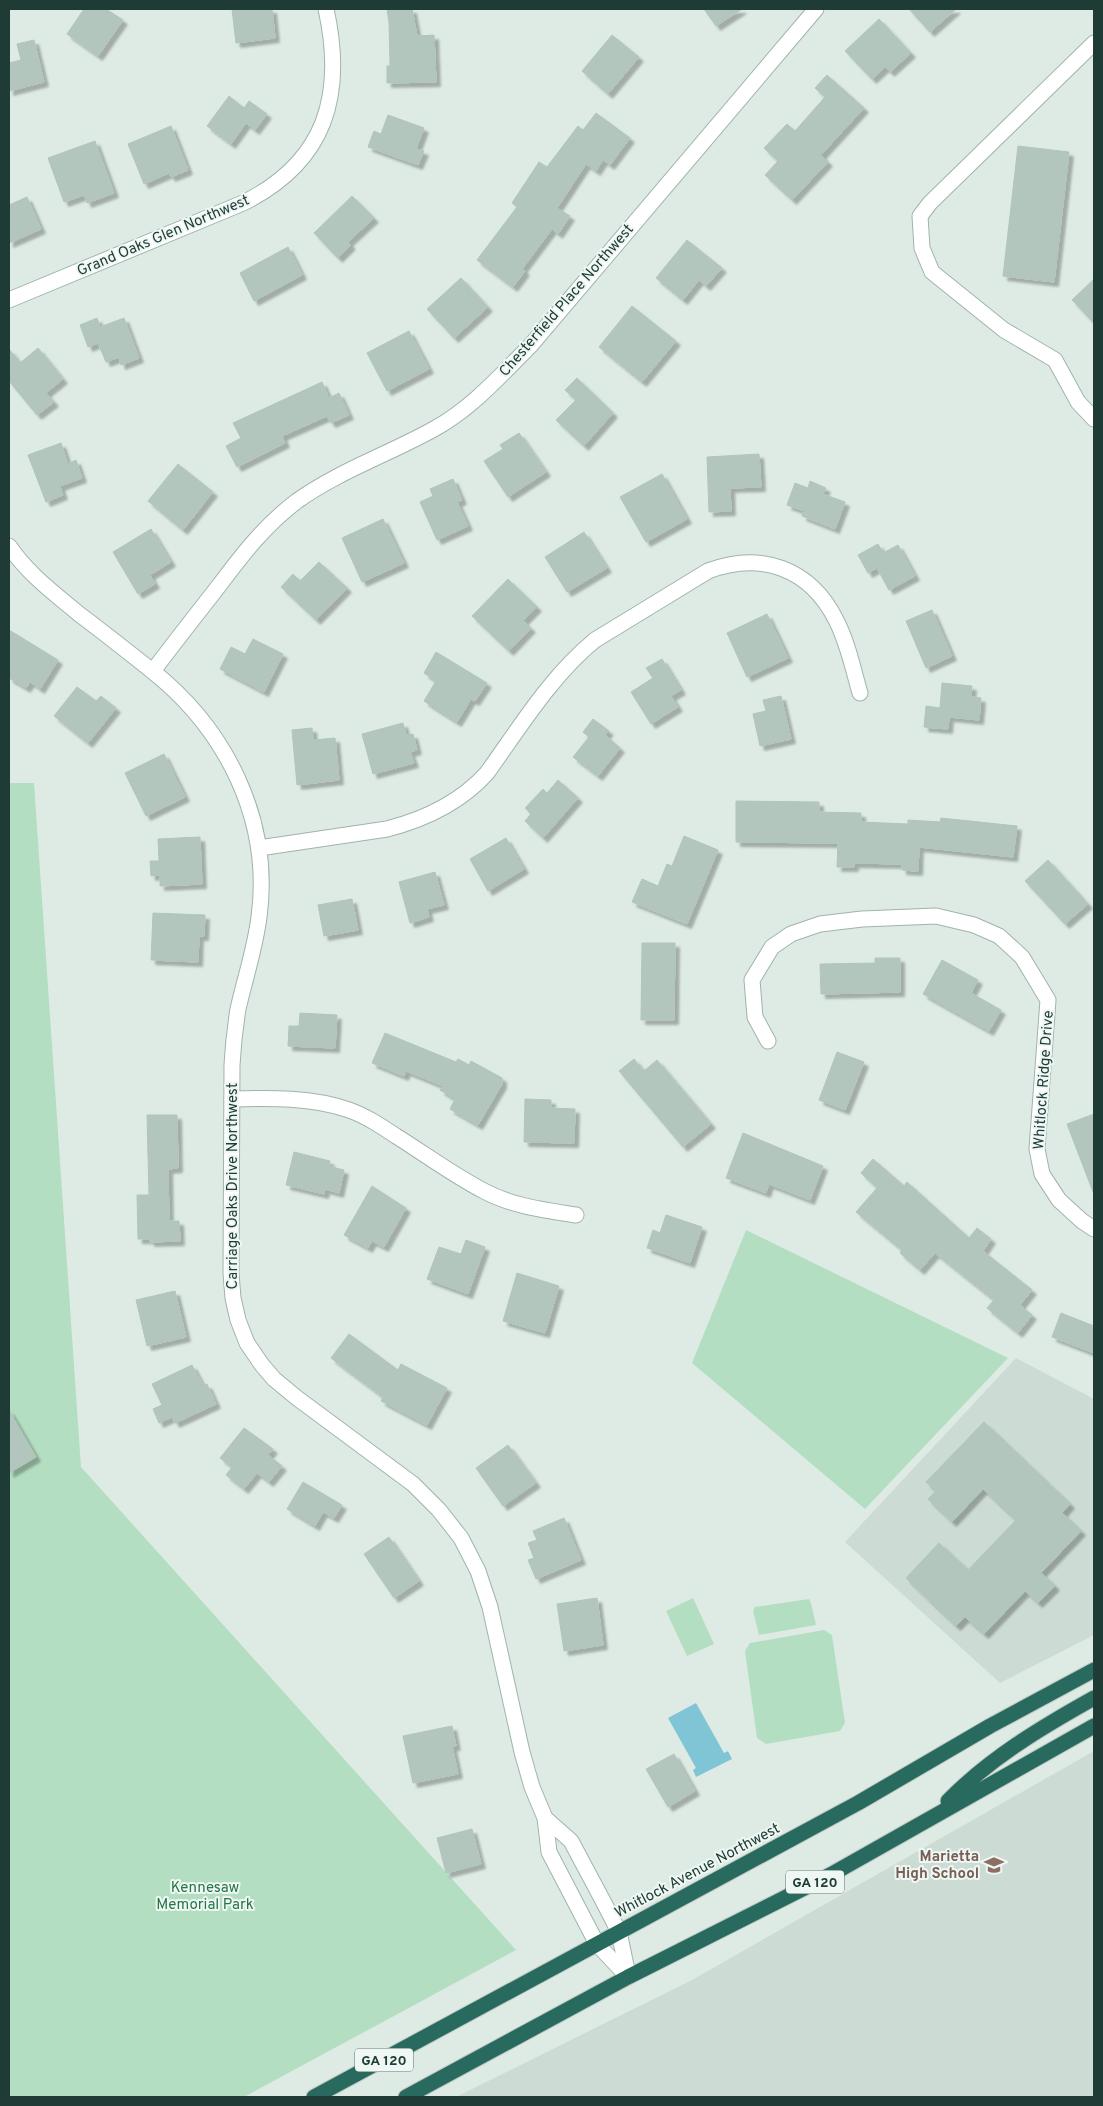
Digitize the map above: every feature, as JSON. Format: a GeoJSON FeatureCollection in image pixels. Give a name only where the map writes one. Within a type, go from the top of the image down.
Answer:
{"type":"FeatureCollection","features":[{"type":"Feature","properties":{"kind":"highway","name":"Whitlock Avenue Northwest"},"geometry":{"type":"LineString","coordinates":[[314,2097],[858,1802],[990,1726],[1094,1670]]}},
{"type":"Feature","properties":{"kind":"highway"},"geometry":{"type":"LineString","coordinates":[[935,1815],[960,1789],[1000,1756],[1047,1724],[1094,1698]]}},
{"type":"Feature","properties":{"kind":"highway","name":"GA 120"},"geometry":{"type":"LineString","coordinates":[[406,2097],[628,1977],[832,1874],[1094,1726]]}},
{"type":"Feature","properties":{"kind":"street","name":"Grand Oaks Glen Northwest"},"geometry":{"type":"LineString","coordinates":[[9,300],[259,195],[288,173],[314,140],[331,98],[334,60],[326,9]]}},
{"type":"Feature","properties":{"kind":"street","name":"Chesterfield Place Northwest"},"geometry":{"type":"LineString","coordinates":[[153,671],[244,553],[262,532],[296,502],[333,479],[435,429],[471,404],[492,384],[531,345],[816,9]]}},
{"type":"Feature","properties":{"kind":"street"},"geometry":{"type":"LineString","coordinates":[[1094,42],[930,202],[920,216],[922,248],[932,272],[1004,330],[1056,360],[1078,402],[1094,419]]}},
{"type":"Feature","properties":{"kind":"street","name":"Carriage Oaks Drive Northwest"},"geometry":{"type":"LineString","coordinates":[[9,546],[25,568],[43,585],[153,671],[189,704],[222,746],[243,791],[259,848],[261,878],[259,916],[253,952],[234,1036],[232,1099],[233,1298],[238,1320],[248,1343],[274,1379],[413,1484],[439,1510],[460,1538],[478,1571],[490,1607],[522,1752],[532,1787],[545,1818]]}},
{"type":"Feature","properties":{"kind":"street"},"geometry":{"type":"LineString","coordinates":[[259,848],[387,830],[408,824],[442,809],[475,786],[487,773],[554,680],[580,652],[595,640],[708,571],[725,565],[754,562],[777,566],[800,578],[819,594],[837,621],[845,641],[860,693]]}},
{"type":"Feature","properties":{"kind":"street","name":"Whitlock Ridge Drive"},"geometry":{"type":"LineString","coordinates":[[768,1041],[755,1017],[752,980],[772,947],[791,934],[820,924],[862,919],[936,916],[974,925],[999,936],[1022,957],[1048,1000],[1037,1149],[1042,1174],[1059,1200],[1094,1229]]}},
{"type":"Feature","properties":{"kind":"street"},"geometry":{"type":"LineString","coordinates":[[232,1099],[271,1098],[304,1101],[350,1110],[372,1120],[483,1190],[504,1200],[532,1208],[576,1215]]}},
{"type":"Feature","properties":{"kind":"street"},"geometry":{"type":"LineString","coordinates":[[545,1818],[571,1841],[619,1932],[628,1977]]}},
{"type":"Feature","properties":{"kind":"street"},"geometry":{"type":"LineString","coordinates":[[545,1818],[549,1852],[597,1944],[628,1977]]}},
{"type":"Feature","properties":{"kind":"shaded area"},"geometry":{"type":"Polygon","coordinates":[[[1016,1358],[1094,1399],[1094,1635],[1000,1683],[845,1542],[1016,1358]]]}},
{"type":"Feature","properties":{"kind":"shaded area","name":"Marietta High School"},"geometry":{"type":"Polygon","coordinates":[[[1094,1751],[1094,2097],[456,2097],[692,1980],[1094,1751]]]}},
{"type":"Feature","properties":{"kind":"green space","name":"Kennesaw Memorial Park"},"geometry":{"type":"Polygon","coordinates":[[[9,783],[34,783],[81,1467],[516,1950],[244,2097],[9,2097],[9,783]]]}},
{"type":"Feature","properties":{"kind":"green space"},"geometry":{"type":"Polygon","coordinates":[[[746,1230],[1008,1358],[865,1509],[692,1363],[746,1230]]]}},
{"type":"Feature","properties":{"kind":"green space"},"geometry":{"type":"Polygon","coordinates":[[[693,1598],[714,1644],[687,1656],[666,1611],[693,1598]]]}},
{"type":"Feature","properties":{"kind":"green space"},"geometry":{"type":"Polygon","coordinates":[[[809,1599],[816,1625],[759,1635],[753,1611],[755,1607],[809,1599]]]}},
{"type":"Feature","properties":{"kind":"green space"},"geometry":{"type":"Polygon","coordinates":[[[824,1630],[832,1635],[845,1723],[840,1731],[766,1744],[757,1738],[745,1651],[750,1643],[824,1630]]]}},
{"type":"Feature","properties":{"kind":"water"},"geometry":{"type":"Polygon","coordinates":[[[696,1703],[724,1753],[728,1751],[732,1759],[696,1777],[693,1770],[696,1768],[668,1718],[696,1703]]]}},
{"type":"Feature","properties":{"kind":"building"},"geometry":{"type":"Polygon","coordinates":[[[84,9],[106,9],[123,20],[98,56],[67,34],[84,9]]]}},
{"type":"Feature","properties":{"kind":"building"},"geometry":{"type":"Polygon","coordinates":[[[232,9],[272,9],[275,38],[236,43],[232,9]]]}},
{"type":"Feature","properties":{"kind":"building"},"geometry":{"type":"Polygon","coordinates":[[[387,9],[412,9],[417,36],[434,35],[436,82],[387,83],[387,66],[390,66],[387,9]]]}},
{"type":"Feature","properties":{"kind":"building"},"geometry":{"type":"Polygon","coordinates":[[[704,9],[742,9],[716,26],[704,9]]]}},
{"type":"Feature","properties":{"kind":"building"},"geometry":{"type":"Polygon","coordinates":[[[909,9],[956,9],[930,32],[909,9]]]}},
{"type":"Feature","properties":{"kind":"building"},"geometry":{"type":"Polygon","coordinates":[[[879,19],[911,53],[890,72],[885,67],[872,79],[845,51],[879,19]]]}},
{"type":"Feature","properties":{"kind":"building"},"geometry":{"type":"Polygon","coordinates":[[[612,35],[639,57],[608,94],[582,71],[612,35]]]}},
{"type":"Feature","properties":{"kind":"building"},"geometry":{"type":"Polygon","coordinates":[[[34,40],[44,82],[9,91],[9,63],[21,60],[17,44],[34,40]]]}},
{"type":"Feature","properties":{"kind":"building"},"geometry":{"type":"Polygon","coordinates":[[[827,75],[864,108],[821,155],[828,162],[792,200],[765,175],[778,161],[764,148],[787,124],[795,131],[825,97],[815,88],[827,75]]]}},
{"type":"Feature","properties":{"kind":"building"},"geometry":{"type":"Polygon","coordinates":[[[229,96],[244,108],[249,101],[267,114],[255,130],[246,123],[231,144],[207,126],[229,96]]]}},
{"type":"Feature","properties":{"kind":"building"},"geometry":{"type":"Polygon","coordinates":[[[596,113],[630,138],[610,165],[603,160],[596,171],[586,164],[557,208],[570,216],[558,234],[552,229],[522,269],[525,271],[513,287],[477,260],[517,207],[512,203],[539,162],[547,167],[578,126],[583,130],[596,113]]]}},
{"type":"Feature","properties":{"kind":"building"},"geometry":{"type":"Polygon","coordinates":[[[388,115],[424,128],[416,149],[424,151],[418,165],[368,147],[374,131],[381,134],[388,115]]]}},
{"type":"Feature","properties":{"kind":"building"},"geometry":{"type":"Polygon","coordinates":[[[171,126],[188,170],[171,177],[169,173],[144,184],[128,144],[171,126]]]}},
{"type":"Feature","properties":{"kind":"building"},"geometry":{"type":"Polygon","coordinates":[[[95,141],[114,193],[87,203],[84,195],[64,202],[48,158],[95,141]]]}},
{"type":"Feature","properties":{"kind":"building"},"geometry":{"type":"Polygon","coordinates":[[[1018,146],[1069,152],[1054,282],[1003,276],[1018,146]]]}},
{"type":"Feature","properties":{"kind":"building"},"geometry":{"type":"Polygon","coordinates":[[[352,196],[374,218],[348,242],[351,245],[338,258],[314,233],[352,196]]]}},
{"type":"Feature","properties":{"kind":"building"},"geometry":{"type":"Polygon","coordinates":[[[27,197],[41,229],[9,243],[9,205],[27,197]]]}},
{"type":"Feature","properties":{"kind":"building"},"geometry":{"type":"Polygon","coordinates":[[[687,240],[722,268],[706,286],[699,280],[683,300],[656,278],[687,240]]]}},
{"type":"Feature","properties":{"kind":"building"},"geometry":{"type":"Polygon","coordinates":[[[288,247],[302,275],[254,301],[240,273],[288,247]]]}},
{"type":"Feature","properties":{"kind":"building"},"geometry":{"type":"Polygon","coordinates":[[[461,278],[488,307],[454,338],[427,309],[461,278]]]}},
{"type":"Feature","properties":{"kind":"building"},"geometry":{"type":"Polygon","coordinates":[[[1094,279],[1094,323],[1072,300],[1094,279]]]}},
{"type":"Feature","properties":{"kind":"building"},"geometry":{"type":"Polygon","coordinates":[[[632,306],[676,341],[642,382],[599,347],[632,306]]]}},
{"type":"Feature","properties":{"kind":"building"},"geometry":{"type":"Polygon","coordinates":[[[97,318],[100,327],[124,318],[139,358],[121,365],[119,357],[106,362],[98,343],[88,347],[80,325],[97,318]]]}},
{"type":"Feature","properties":{"kind":"building"},"geometry":{"type":"Polygon","coordinates":[[[409,331],[429,369],[387,391],[367,353],[409,331]]]}},
{"type":"Feature","properties":{"kind":"building"},"geometry":{"type":"Polygon","coordinates":[[[38,348],[63,379],[46,393],[54,402],[37,415],[9,381],[9,349],[20,363],[38,348]]]}},
{"type":"Feature","properties":{"kind":"building"},"geometry":{"type":"Polygon","coordinates":[[[577,378],[613,413],[584,446],[556,420],[576,400],[565,390],[577,378]]]}},
{"type":"Feature","properties":{"kind":"building"},"geometry":{"type":"Polygon","coordinates":[[[322,382],[329,398],[339,393],[349,415],[331,423],[327,416],[282,436],[285,443],[237,467],[226,446],[241,438],[233,423],[322,382]]]}},
{"type":"Feature","properties":{"kind":"building"},"geometry":{"type":"Polygon","coordinates":[[[519,433],[546,472],[508,497],[484,461],[503,449],[500,445],[519,433]]]}},
{"type":"Feature","properties":{"kind":"building"},"geometry":{"type":"Polygon","coordinates":[[[61,443],[68,464],[76,460],[82,478],[60,486],[63,495],[46,502],[28,455],[61,443]]]}},
{"type":"Feature","properties":{"kind":"building"},"geometry":{"type":"Polygon","coordinates":[[[759,454],[761,487],[730,488],[731,511],[709,512],[707,457],[759,454]]]}},
{"type":"Feature","properties":{"kind":"building"},"geometry":{"type":"Polygon","coordinates":[[[178,464],[213,492],[183,530],[148,501],[178,464]]]}},
{"type":"Feature","properties":{"kind":"building"},"geometry":{"type":"Polygon","coordinates":[[[662,474],[687,519],[646,542],[620,497],[662,474]]]}},
{"type":"Feature","properties":{"kind":"building"},"geometry":{"type":"Polygon","coordinates":[[[453,479],[462,500],[457,502],[468,526],[437,540],[420,502],[433,496],[430,489],[453,479]]]}},
{"type":"Feature","properties":{"kind":"building"},"geometry":{"type":"Polygon","coordinates":[[[810,481],[826,488],[823,494],[845,502],[835,529],[802,516],[804,511],[787,505],[795,483],[808,488],[810,481]]]}},
{"type":"Feature","properties":{"kind":"building"},"geometry":{"type":"Polygon","coordinates":[[[383,519],[404,563],[362,582],[342,538],[383,519]]]}},
{"type":"Feature","properties":{"kind":"building"},"geometry":{"type":"Polygon","coordinates":[[[151,529],[171,562],[150,575],[155,584],[138,594],[113,552],[151,529]]]}},
{"type":"Feature","properties":{"kind":"building"},"geometry":{"type":"Polygon","coordinates":[[[584,532],[607,568],[567,592],[545,557],[584,532]]]}},
{"type":"Feature","properties":{"kind":"building"},"geometry":{"type":"Polygon","coordinates":[[[878,544],[883,553],[898,545],[915,576],[889,590],[877,568],[868,573],[858,555],[878,544]]]}},
{"type":"Feature","properties":{"kind":"building"},"geometry":{"type":"Polygon","coordinates":[[[319,562],[347,588],[316,620],[281,587],[293,574],[300,581],[319,562]]]}},
{"type":"Feature","properties":{"kind":"building"},"geometry":{"type":"Polygon","coordinates":[[[508,579],[537,607],[523,621],[531,628],[509,651],[472,616],[508,579]]]}},
{"type":"Feature","properties":{"kind":"building"},"geometry":{"type":"Polygon","coordinates":[[[932,610],[952,656],[926,668],[906,621],[932,610]]]}},
{"type":"Feature","properties":{"kind":"building"},"geometry":{"type":"Polygon","coordinates":[[[767,614],[788,658],[747,677],[727,633],[767,614]]]}},
{"type":"Feature","properties":{"kind":"building"},"geometry":{"type":"Polygon","coordinates":[[[9,630],[58,660],[40,689],[30,682],[26,688],[9,678],[9,630]]]}},
{"type":"Feature","properties":{"kind":"building"},"geometry":{"type":"Polygon","coordinates":[[[253,639],[283,654],[264,692],[220,669],[231,647],[245,654],[253,639]]]}},
{"type":"Feature","properties":{"kind":"building"},"geometry":{"type":"Polygon","coordinates":[[[436,652],[487,683],[475,701],[471,699],[457,722],[424,701],[436,681],[424,673],[436,652]]]}},
{"type":"Feature","properties":{"kind":"building"},"geometry":{"type":"Polygon","coordinates":[[[662,659],[681,690],[671,696],[678,707],[651,724],[631,692],[653,678],[646,668],[662,659]]]}},
{"type":"Feature","properties":{"kind":"building"},"geometry":{"type":"Polygon","coordinates":[[[942,683],[972,686],[971,697],[981,698],[979,720],[949,717],[948,729],[924,727],[926,706],[940,708],[942,683]]]}},
{"type":"Feature","properties":{"kind":"building"},"geometry":{"type":"Polygon","coordinates":[[[77,687],[96,701],[101,696],[116,708],[88,743],[54,716],[77,687]]]}},
{"type":"Feature","properties":{"kind":"building"},"geometry":{"type":"Polygon","coordinates":[[[781,696],[791,739],[760,746],[753,714],[766,711],[763,700],[781,696]]]}},
{"type":"Feature","properties":{"kind":"building"},"geometry":{"type":"Polygon","coordinates":[[[593,719],[609,731],[605,735],[620,748],[598,776],[573,757],[589,737],[583,732],[593,719]]]}},
{"type":"Feature","properties":{"kind":"building"},"geometry":{"type":"Polygon","coordinates":[[[403,723],[406,735],[413,734],[417,750],[410,752],[414,763],[373,774],[362,734],[403,723]]]}},
{"type":"Feature","properties":{"kind":"building"},"geometry":{"type":"Polygon","coordinates":[[[312,728],[313,740],[335,738],[339,780],[297,785],[292,730],[312,728]]]}},
{"type":"Feature","properties":{"kind":"building"},"geometry":{"type":"Polygon","coordinates":[[[164,754],[185,797],[146,816],[125,773],[164,754]]]}},
{"type":"Feature","properties":{"kind":"building"},"geometry":{"type":"Polygon","coordinates":[[[558,780],[578,798],[543,838],[525,821],[531,814],[525,808],[543,789],[547,793],[558,780]]]}},
{"type":"Feature","properties":{"kind":"building"},"geometry":{"type":"Polygon","coordinates":[[[736,801],[819,802],[819,812],[861,813],[861,822],[908,824],[908,820],[940,822],[941,818],[1017,826],[1013,857],[919,847],[918,871],[902,870],[902,864],[854,863],[854,867],[837,867],[838,843],[736,842],[736,801]]]}},
{"type":"Feature","properties":{"kind":"building"},"geometry":{"type":"Polygon","coordinates":[[[684,836],[718,850],[687,924],[632,902],[642,879],[658,886],[667,864],[672,866],[684,836]]]}},
{"type":"Feature","properties":{"kind":"building"},"geometry":{"type":"Polygon","coordinates":[[[200,837],[202,884],[160,886],[160,875],[151,876],[150,861],[159,861],[158,839],[200,837]]]}},
{"type":"Feature","properties":{"kind":"building"},"geometry":{"type":"Polygon","coordinates":[[[506,838],[524,869],[488,891],[470,859],[506,838]]]}},
{"type":"Feature","properties":{"kind":"building"},"geometry":{"type":"Polygon","coordinates":[[[1048,860],[1088,904],[1065,924],[1025,881],[1048,860]]]}},
{"type":"Feature","properties":{"kind":"building"},"geometry":{"type":"Polygon","coordinates":[[[435,872],[444,905],[427,909],[429,917],[410,923],[399,882],[435,872]]]}},
{"type":"Feature","properties":{"kind":"building"},"geometry":{"type":"Polygon","coordinates":[[[352,899],[358,930],[324,936],[318,905],[352,899]]]}},
{"type":"Feature","properties":{"kind":"building"},"geometry":{"type":"Polygon","coordinates":[[[153,913],[205,915],[204,936],[199,936],[198,962],[151,960],[153,913]]]}},
{"type":"Feature","properties":{"kind":"building"},"geometry":{"type":"Polygon","coordinates":[[[642,943],[675,943],[674,1020],[641,1020],[642,943]]]}},
{"type":"Feature","properties":{"kind":"building"},"geometry":{"type":"Polygon","coordinates":[[[875,958],[900,958],[900,992],[821,994],[820,964],[875,963],[875,958]]]}},
{"type":"Feature","properties":{"kind":"building"},"geometry":{"type":"Polygon","coordinates":[[[942,960],[978,980],[971,993],[1001,1010],[989,1031],[923,994],[942,960]]]}},
{"type":"Feature","properties":{"kind":"building"},"geometry":{"type":"Polygon","coordinates":[[[300,1013],[337,1015],[335,1048],[288,1046],[289,1026],[299,1026],[300,1013]]]}},
{"type":"Feature","properties":{"kind":"building"},"geometry":{"type":"Polygon","coordinates":[[[385,1033],[456,1062],[458,1059],[469,1065],[471,1061],[502,1078],[502,1084],[478,1125],[450,1109],[455,1099],[440,1090],[443,1086],[406,1071],[404,1076],[372,1063],[385,1033]]]}},
{"type":"Feature","properties":{"kind":"building"},"geometry":{"type":"Polygon","coordinates":[[[837,1052],[864,1062],[845,1110],[819,1100],[837,1052]]]}},
{"type":"Feature","properties":{"kind":"building"},"geometry":{"type":"Polygon","coordinates":[[[634,1059],[644,1071],[657,1060],[711,1124],[683,1147],[619,1071],[634,1059]]]}},
{"type":"Feature","properties":{"kind":"building"},"geometry":{"type":"Polygon","coordinates":[[[525,1099],[551,1100],[551,1108],[575,1109],[574,1143],[524,1142],[525,1099]]]}},
{"type":"Feature","properties":{"kind":"building"},"geometry":{"type":"Polygon","coordinates":[[[1094,1114],[1094,1192],[1093,1192],[1067,1124],[1094,1114]]]}},
{"type":"Feature","properties":{"kind":"building"},"geometry":{"type":"Polygon","coordinates":[[[147,1115],[177,1115],[178,1168],[168,1169],[169,1221],[179,1221],[180,1241],[150,1242],[150,1239],[138,1239],[137,1195],[149,1195],[147,1115]]]}},
{"type":"Feature","properties":{"kind":"building"},"geometry":{"type":"Polygon","coordinates":[[[743,1133],[823,1166],[810,1200],[769,1184],[766,1193],[726,1178],[743,1133]]]}},
{"type":"Feature","properties":{"kind":"building"},"geometry":{"type":"Polygon","coordinates":[[[294,1152],[330,1161],[328,1166],[344,1170],[339,1193],[325,1189],[324,1194],[286,1185],[294,1152]]]}},
{"type":"Feature","properties":{"kind":"building"},"geometry":{"type":"Polygon","coordinates":[[[873,1159],[904,1186],[907,1182],[969,1238],[977,1228],[991,1239],[983,1251],[1032,1290],[1020,1305],[1032,1315],[1018,1333],[987,1308],[994,1300],[935,1253],[920,1270],[900,1253],[902,1250],[856,1212],[877,1188],[861,1173],[873,1159]]]}},
{"type":"Feature","properties":{"kind":"building"},"geometry":{"type":"Polygon","coordinates":[[[372,1186],[406,1208],[384,1247],[372,1241],[368,1248],[344,1235],[372,1186]]]}},
{"type":"Feature","properties":{"kind":"building"},"geometry":{"type":"Polygon","coordinates":[[[666,1215],[702,1227],[690,1263],[647,1248],[653,1230],[660,1233],[666,1215]]]}},
{"type":"Feature","properties":{"kind":"building"},"geometry":{"type":"Polygon","coordinates":[[[466,1240],[485,1247],[468,1294],[427,1279],[439,1247],[461,1254],[466,1240]]]}},
{"type":"Feature","properties":{"kind":"building"},"geometry":{"type":"Polygon","coordinates":[[[517,1273],[559,1286],[545,1333],[503,1321],[517,1273]]]}},
{"type":"Feature","properties":{"kind":"building"},"geometry":{"type":"Polygon","coordinates":[[[175,1291],[186,1337],[147,1346],[136,1300],[175,1291]]]}},
{"type":"Feature","properties":{"kind":"building"},"geometry":{"type":"Polygon","coordinates":[[[1061,1313],[1094,1326],[1094,1353],[1052,1337],[1061,1313]]]}},
{"type":"Feature","properties":{"kind":"building"},"geometry":{"type":"Polygon","coordinates":[[[349,1334],[398,1370],[401,1364],[447,1388],[427,1425],[381,1401],[383,1397],[331,1358],[349,1334]]]}},
{"type":"Feature","properties":{"kind":"building"},"geometry":{"type":"Polygon","coordinates":[[[192,1365],[203,1386],[207,1384],[216,1404],[175,1423],[172,1417],[159,1423],[153,1409],[162,1405],[152,1384],[192,1365]]]}},
{"type":"Feature","properties":{"kind":"building"},"geometry":{"type":"Polygon","coordinates":[[[9,1410],[36,1457],[9,1473],[9,1410]]]}},
{"type":"Feature","properties":{"kind":"building"},"geometry":{"type":"Polygon","coordinates":[[[984,1422],[1070,1504],[1062,1513],[1081,1531],[1041,1573],[1055,1586],[1038,1603],[1025,1591],[984,1634],[965,1617],[956,1626],[906,1578],[939,1543],[968,1570],[1016,1520],[983,1489],[952,1522],[928,1499],[936,1491],[926,1482],[984,1422]]]}},
{"type":"Feature","properties":{"kind":"building"},"geometry":{"type":"Polygon","coordinates":[[[244,1428],[273,1449],[268,1455],[282,1466],[269,1482],[257,1473],[244,1489],[226,1475],[232,1467],[220,1458],[244,1428]]]}},
{"type":"Feature","properties":{"kind":"building"},"geometry":{"type":"Polygon","coordinates":[[[508,1445],[536,1483],[503,1506],[476,1468],[508,1445]]]}},
{"type":"Feature","properties":{"kind":"building"},"geometry":{"type":"Polygon","coordinates":[[[303,1482],[342,1505],[334,1518],[323,1512],[315,1526],[287,1509],[303,1482]]]}},
{"type":"Feature","properties":{"kind":"building"},"geometry":{"type":"Polygon","coordinates":[[[564,1518],[581,1560],[536,1579],[528,1560],[534,1558],[528,1543],[537,1540],[533,1531],[564,1518]]]}},
{"type":"Feature","properties":{"kind":"building"},"geometry":{"type":"Polygon","coordinates":[[[389,1537],[419,1581],[394,1598],[364,1554],[389,1537]]]}},
{"type":"Feature","properties":{"kind":"building"},"geometry":{"type":"Polygon","coordinates":[[[597,1598],[603,1645],[564,1651],[557,1604],[597,1598]]]}},
{"type":"Feature","properties":{"kind":"building"},"geometry":{"type":"Polygon","coordinates":[[[452,1726],[456,1746],[452,1746],[458,1774],[413,1783],[403,1736],[452,1726]]]}},
{"type":"Feature","properties":{"kind":"building"},"geometry":{"type":"Polygon","coordinates":[[[674,1754],[695,1791],[668,1807],[646,1769],[674,1754]]]}},
{"type":"Feature","properties":{"kind":"building"},"geometry":{"type":"Polygon","coordinates":[[[472,1829],[481,1864],[446,1873],[437,1838],[472,1829]]]}},
{"type":"Feature","properties":{"kind":"place","name":"Marietta High School"},"geometry":{"type":"Point","coordinates":[994,1865]}}]}
